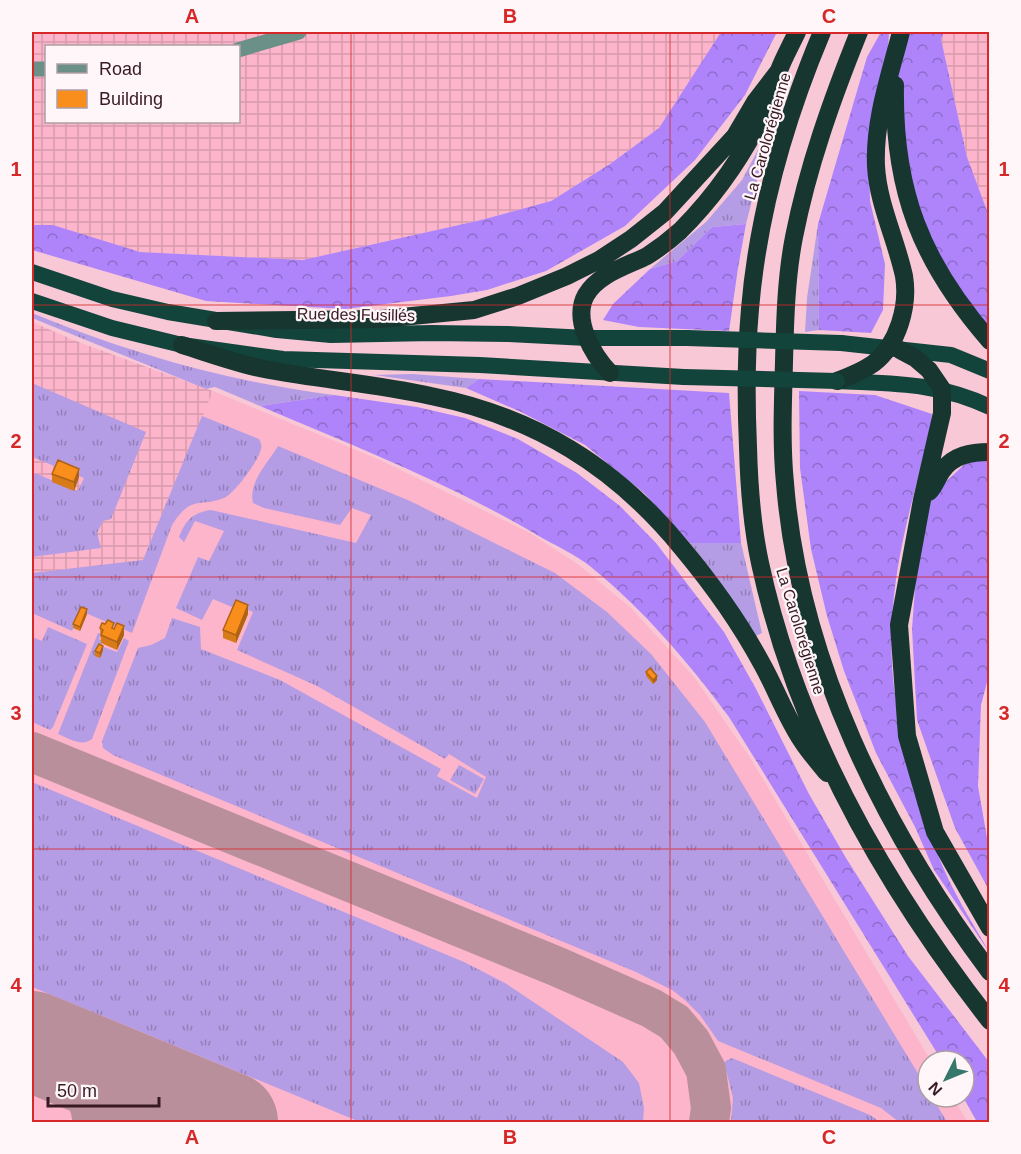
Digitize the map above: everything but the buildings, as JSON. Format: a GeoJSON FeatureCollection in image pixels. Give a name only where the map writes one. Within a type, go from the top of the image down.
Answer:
{"type":"FeatureCollection","features":[{"type":"Feature","properties":{"kind":"highway"},"geometry":{"type":"LineString","coordinates":[[610,373],[597,358],[587,338],[582,318],[585,296],[590,288],[609,274],[649,254],[678,232],[700,209],[726,176],[754,132],[797,32]]}},
{"type":"Feature","properties":{"kind":"highway","name":"La Carolorégienne"},"geometry":{"type":"LineString","coordinates":[[822,32],[800,84],[777,158],[761,233],[750,309],[746,412],[749,489],[759,562],[778,633],[803,705],[845,796],[902,897],[926,934],[990,1021]]}},
{"type":"Feature","properties":{"kind":"highway","name":"La Carolorégienne"},"geometry":{"type":"LineString","coordinates":[[859,32],[832,98],[814,153],[794,239],[786,307],[782,413],[784,483],[793,542],[810,621],[832,691],[870,783],[933,888],[990,972]]}},
{"type":"Feature","properties":{"kind":"highway"},"geometry":{"type":"LineString","coordinates":[[837,381],[872,364],[894,349],[903,306],[904,279],[882,204],[876,166],[884,95],[901,32]]}},
{"type":"Feature","properties":{"kind":"highway"},"geometry":{"type":"LineString","coordinates":[[895,53],[895,105],[900,165],[910,208],[924,245],[948,288],[990,341]]}},
{"type":"Feature","properties":{"kind":"highway"},"geometry":{"type":"LineString","coordinates":[[216,321],[381,319],[474,310],[518,296],[567,276],[599,260],[631,239],[665,212],[735,136],[755,102],[778,72]]}},
{"type":"Feature","properties":{"kind":"highway","name":"Rue des Fusillés"},"geometry":{"type":"LineString","coordinates":[[32,272],[112,299],[168,312],[277,330],[331,335],[508,334],[587,338],[687,338],[841,343],[951,356],[990,371]]}},
{"type":"Feature","properties":{"kind":"highway"},"geometry":{"type":"LineString","coordinates":[[32,301],[112,328],[268,370],[388,387],[465,404],[522,424],[566,445],[606,473],[652,514],[683,548],[723,602],[761,662],[801,741],[845,796]]}},
{"type":"Feature","properties":{"kind":"highway"},"geometry":{"type":"LineString","coordinates":[[182,345],[283,359],[480,365],[684,377],[915,384],[966,395],[990,407]]}},
{"type":"Feature","properties":{"kind":"highway"},"geometry":{"type":"LineString","coordinates":[[894,349],[915,358],[929,370],[942,389],[942,413],[922,500],[899,625],[908,736],[935,832],[990,928]]}},
{"type":"Feature","properties":{"kind":"highway"},"geometry":{"type":"LineString","coordinates":[[922,500],[951,461],[965,453],[990,452]]}},
{"type":"Feature","properties":{"kind":"street"},"geometry":{"type":"LineString","coordinates":[[240,49],[299,32]]}},
{"type":"Feature","properties":{"kind":"shaded area"},"geometry":{"type":"Polygon","coordinates":[[[32,32],[721,32],[659,128],[610,164],[551,201],[481,220],[303,260],[140,252],[53,225],[32,225],[32,32]]]}},
{"type":"Feature","properties":{"kind":"shaded area"},"geometry":{"type":"Polygon","coordinates":[[[944,32],[989,32],[989,216],[967,157],[941,39],[944,32]]]}},
{"type":"Feature","properties":{"kind":"shaded area"},"geometry":{"type":"Polygon","coordinates":[[[32,322],[81,343],[213,391],[143,561],[32,573],[32,322]]]}},
{"type":"Feature","properties":{"kind":"shaded area"},"geometry":{"type":"Polygon","coordinates":[[[213,391],[378,459],[530,533],[579,565],[631,608],[694,677],[751,759],[924,1049],[916,1049],[916,1109],[960,1109],[968,1122],[32,1122],[32,573],[202,416],[213,391]]]}},
{"type":"Feature","properties":{"kind":"green space"},"geometry":{"type":"Polygon","coordinates":[[[721,32],[777,32],[745,95],[695,160],[625,226],[546,271],[487,290],[345,309],[206,301],[32,250],[32,225],[53,225],[140,252],[303,260],[481,220],[551,201],[610,164],[659,128],[721,32]]]}},
{"type":"Feature","properties":{"kind":"green space"},"geometry":{"type":"Polygon","coordinates":[[[881,32],[889,32],[888,51],[869,146],[870,201],[885,264],[883,310],[871,333],[819,330],[818,224],[867,57],[881,32]]]}},
{"type":"Feature","properties":{"kind":"green space"},"geometry":{"type":"Polygon","coordinates":[[[904,32],[944,32],[941,39],[967,157],[989,216],[989,340],[904,206],[895,71],[904,32]]]}},
{"type":"Feature","properties":{"kind":"green space"},"geometry":{"type":"Polygon","coordinates":[[[779,110],[746,224],[712,227],[677,261],[650,269],[706,222],[742,180],[779,110]]]}},
{"type":"Feature","properties":{"kind":"green space"},"geometry":{"type":"Polygon","coordinates":[[[746,224],[729,331],[639,327],[603,320],[613,304],[650,269],[677,261],[712,227],[746,224]]]}},
{"type":"Feature","properties":{"kind":"green space"},"geometry":{"type":"Polygon","coordinates":[[[818,224],[819,330],[805,332],[807,298],[818,224]]]}},
{"type":"Feature","properties":{"kind":"green space"},"geometry":{"type":"Polygon","coordinates":[[[32,313],[106,341],[180,364],[255,382],[334,395],[260,406],[215,387],[206,389],[32,318],[32,313]]]}},
{"type":"Feature","properties":{"kind":"green space"},"geometry":{"type":"Polygon","coordinates":[[[412,374],[479,379],[466,388],[374,375],[412,374]]]}},
{"type":"Feature","properties":{"kind":"green space"},"geometry":{"type":"Polygon","coordinates":[[[479,379],[729,393],[741,543],[690,543],[644,493],[585,445],[521,412],[466,388],[479,379]]]}},
{"type":"Feature","properties":{"kind":"green space"},"geometry":{"type":"Polygon","coordinates":[[[32,383],[146,432],[111,519],[103,521],[97,533],[101,548],[32,557],[32,472],[78,491],[84,478],[32,457],[32,383]]]}},
{"type":"Feature","properties":{"kind":"green space"},"geometry":{"type":"Polygon","coordinates":[[[799,391],[875,395],[932,414],[930,433],[908,519],[895,584],[891,639],[893,674],[897,709],[912,779],[934,845],[947,876],[989,952],[934,870],[915,827],[876,753],[844,671],[827,616],[811,549],[800,468],[799,391]]]}},
{"type":"Feature","properties":{"kind":"green space"},"geometry":{"type":"Polygon","coordinates":[[[334,395],[417,407],[465,418],[518,439],[577,473],[620,506],[656,543],[724,632],[755,687],[809,794],[846,858],[908,956],[989,1062],[989,1122],[977,1122],[970,1109],[976,1109],[976,1049],[935,1049],[729,717],[665,638],[629,601],[591,567],[504,516],[435,482],[260,406],[334,395]]]}},
{"type":"Feature","properties":{"kind":"green space"},"geometry":{"type":"Polygon","coordinates":[[[202,416],[259,439],[261,449],[246,476],[229,495],[215,501],[190,505],[179,515],[172,525],[132,633],[81,611],[72,631],[32,613],[32,573],[143,560],[202,416]]]}},
{"type":"Feature","properties":{"kind":"green space"},"geometry":{"type":"Polygon","coordinates":[[[278,446],[410,501],[555,573],[607,612],[651,654],[705,722],[916,1070],[916,1109],[939,1109],[947,1122],[899,1122],[881,1108],[718,1041],[700,1015],[685,1000],[672,990],[636,972],[113,755],[103,748],[102,741],[138,648],[165,638],[172,618],[200,627],[201,649],[280,680],[441,769],[437,776],[477,798],[486,777],[449,754],[445,759],[317,686],[237,650],[253,612],[235,604],[232,607],[213,599],[202,620],[176,608],[198,557],[209,561],[224,531],[195,521],[184,542],[179,537],[182,531],[190,518],[199,513],[211,510],[356,543],[371,515],[352,508],[340,525],[264,508],[253,503],[253,488],[264,466],[278,446]]]}},
{"type":"Feature","properties":{"kind":"green space"},"geometry":{"type":"Polygon","coordinates":[[[989,460],[990,671],[981,705],[978,786],[989,849],[989,890],[955,828],[917,720],[912,629],[921,505],[966,463],[989,460]]]}},
{"type":"Feature","properties":{"kind":"green space"},"geometry":{"type":"Polygon","coordinates":[[[690,543],[741,543],[762,633],[756,636],[725,589],[690,543]]]}},
{"type":"Feature","properties":{"kind":"green space"},"geometry":{"type":"Polygon","coordinates":[[[48,627],[87,644],[50,730],[32,722],[32,637],[42,641],[48,627]]]}},
{"type":"Feature","properties":{"kind":"green space"},"geometry":{"type":"Polygon","coordinates":[[[98,633],[101,634],[99,639],[102,641],[101,646],[117,652],[124,638],[129,641],[92,739],[80,742],[58,734],[98,633]]]}},
{"type":"Feature","properties":{"kind":"green space"},"geometry":{"type":"Polygon","coordinates":[[[459,765],[484,779],[475,794],[450,780],[459,765]]]}},
{"type":"Feature","properties":{"kind":"green space"},"geometry":{"type":"Polygon","coordinates":[[[32,782],[464,962],[505,983],[623,1062],[639,1083],[644,1108],[643,1122],[360,1122],[32,987],[32,782]]]}},
{"type":"Feature","properties":{"kind":"green space"},"geometry":{"type":"Polygon","coordinates":[[[732,1058],[870,1115],[880,1122],[731,1122],[733,1098],[724,1062],[732,1058]]]}},
{"type":"Feature","properties":{"kind":"taxiway"},"geometry":{"type":"LineString","coordinates":[[32,752],[558,967],[651,1008],[674,1022],[691,1042],[706,1070],[711,1108],[709,1122]]}},
{"type":"Feature","properties":{"kind":"taxiway"},"geometry":{"type":"LineString","coordinates":[[32,1043],[55,1057],[73,1074],[86,1095],[93,1122]]}},
{"type":"Feature","properties":{"kind":"runway"},"geometry":{"type":"LineString","coordinates":[[32,1041],[228,1122]]}}]}
